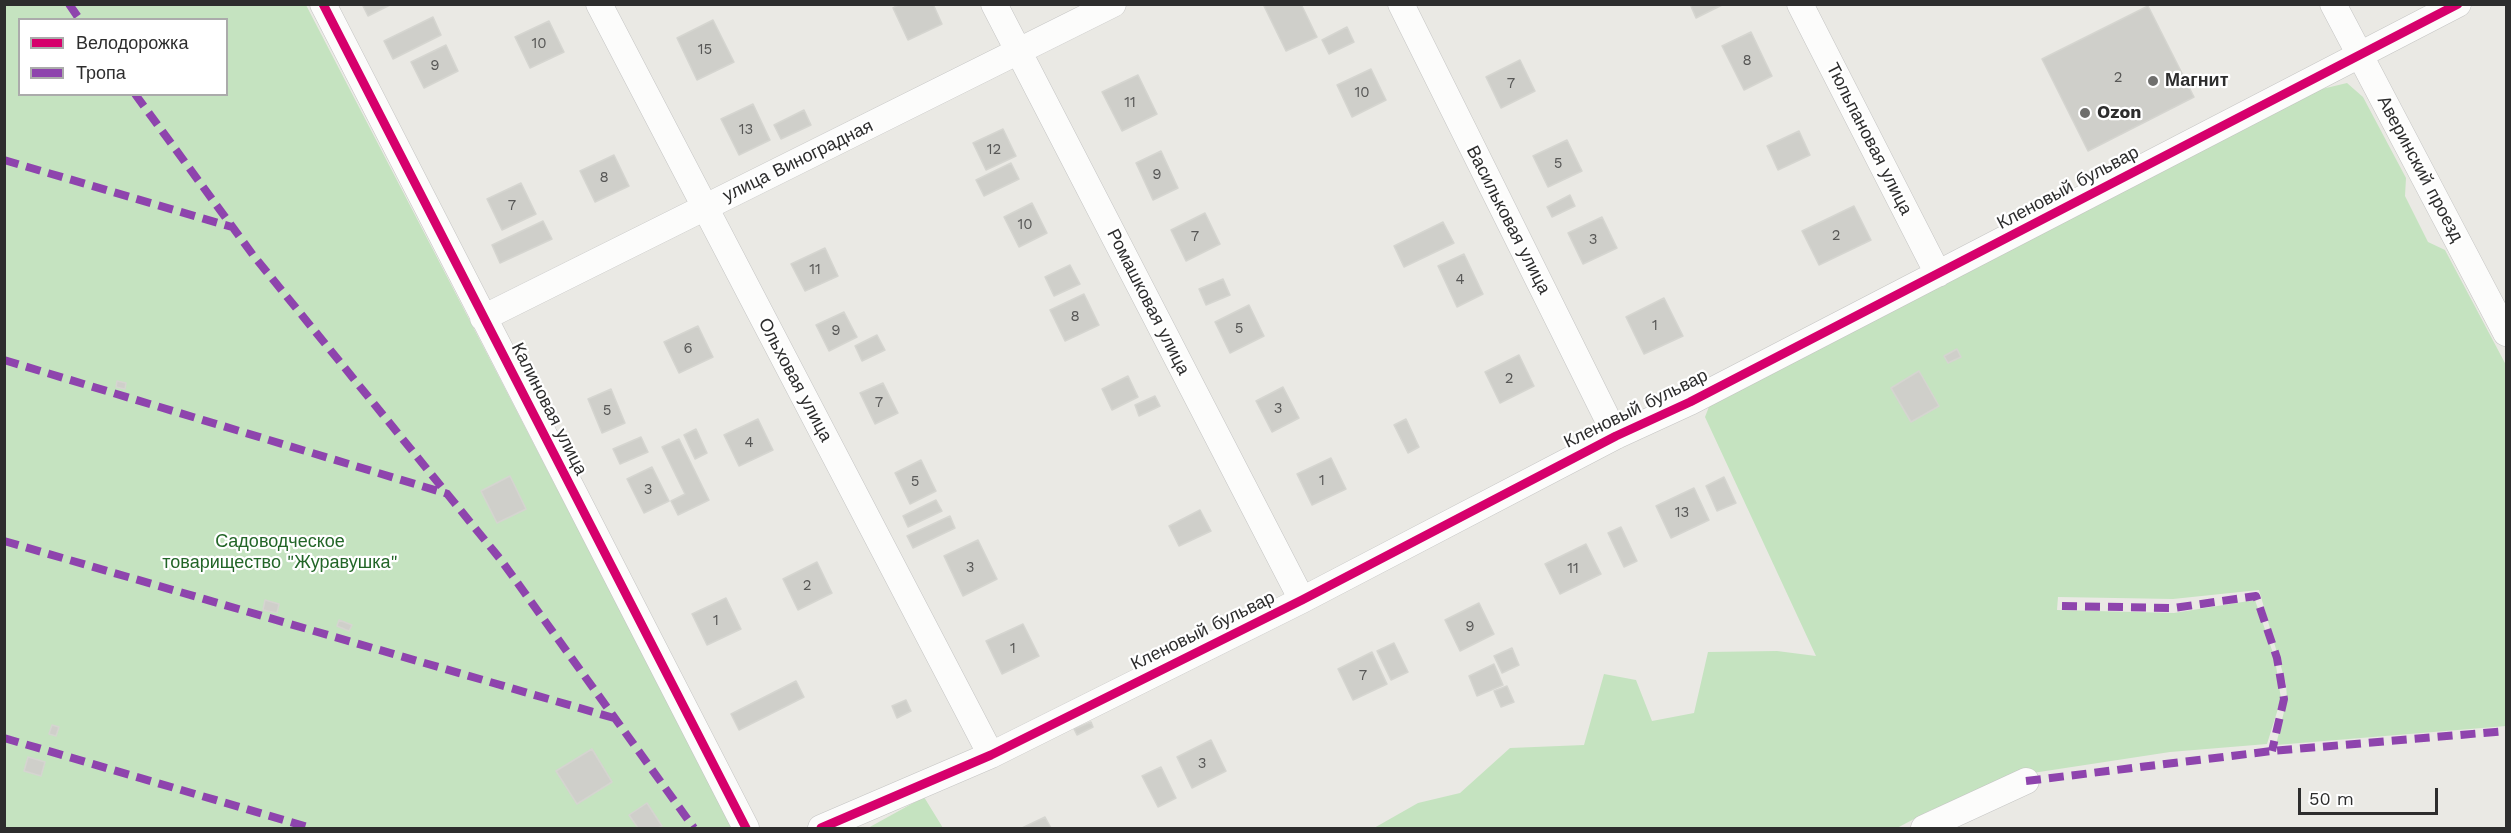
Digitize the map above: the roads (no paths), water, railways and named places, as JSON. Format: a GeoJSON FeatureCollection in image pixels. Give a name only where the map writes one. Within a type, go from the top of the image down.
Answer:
{"type":"FeatureCollection","features":[{"type":"Feature","properties":{"kind":"street","name":"Калиновая улица"},"geometry":{"type":"LineString","coordinates":[[323,4],[746,828]]}},
{"type":"Feature","properties":{"kind":"street","name":"Ольховая улица"},"geometry":{"type":"LineString","coordinates":[[599,4],[991,755]]}},
{"type":"Feature","properties":{"kind":"street","name":"Ромашковая улица"},"geometry":{"type":"LineString","coordinates":[[994,4],[1302,600]]}},
{"type":"Feature","properties":{"kind":"street","name":"улица Виноградная"},"geometry":{"type":"LineString","coordinates":[[483,318],[1113,4]]}},
{"type":"Feature","properties":{"kind":"street","name":"Васильковая улица"},"geometry":{"type":"LineString","coordinates":[[1401,4],[1616,436]]}},
{"type":"Feature","properties":{"kind":"street","name":"Тюльпановая улица"},"geometry":{"type":"LineString","coordinates":[[1800,4],[1938,274]]}},
{"type":"Feature","properties":{"kind":"street","name":"Аверинский проезд"},"geometry":{"type":"LineString","coordinates":[[2333,4],[2506,333]]}},
{"type":"Feature","properties":{"kind":"street","name":"Кленовый бульвар"},"geometry":{"type":"LineString","coordinates":[[821,828],[991,755],[1302,600],[1616,436],[1690,402],[2458,4]]}},
{"type":"Feature","properties":{"kind":"street"},"geometry":{"type":"LineString","coordinates":[[1924,828],[2026,781]]}},
{"type":"Feature","properties":{"kind":"place","name":"Магнит"},"geometry":{"type":"Point","coordinates":[2153,81]}},
{"type":"Feature","properties":{"kind":"place","name":"Ozon"},"geometry":{"type":"Point","coordinates":[2085,113]}},
{"type":"Feature","properties":{"kind":"park label","name":"Садоводческое товарищество \"Журавушка\""},"geometry":{"type":"Point","coordinates":[280,552]}}]}
